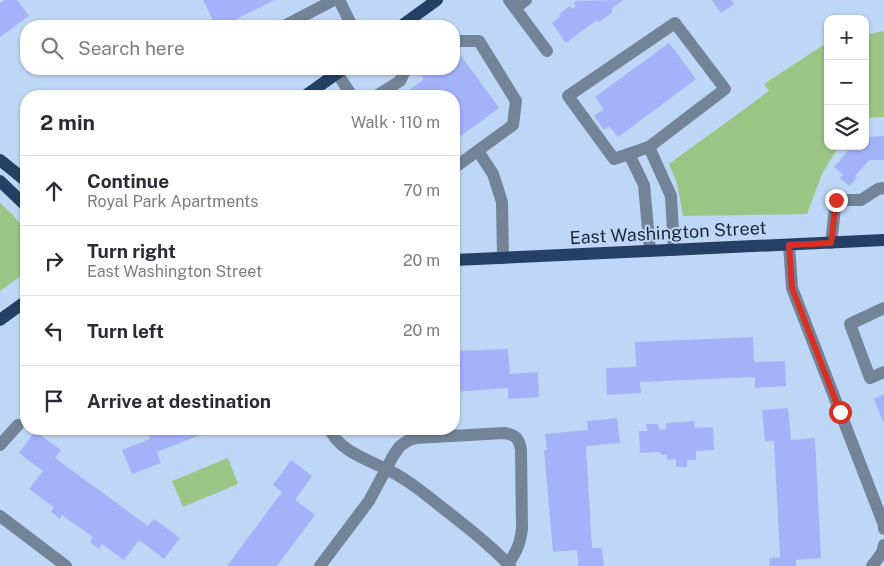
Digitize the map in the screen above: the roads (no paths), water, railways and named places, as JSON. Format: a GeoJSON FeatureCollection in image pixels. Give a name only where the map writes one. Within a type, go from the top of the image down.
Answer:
{"type":"FeatureCollection","features":[{"type":"Feature","properties":{"kind":"main road"},"geometry":{"type":"LineString","coordinates":[[409,20],[437,0]]}},
{"type":"Feature","properties":{"kind":"main road"},"geometry":{"type":"LineString","coordinates":[[313,90],[334,75]]}},
{"type":"Feature","properties":{"kind":"main road"},"geometry":{"type":"LineString","coordinates":[[0,160],[20,176]]}},
{"type":"Feature","properties":{"kind":"main road"},"geometry":{"type":"LineString","coordinates":[[0,181],[20,200]]}},
{"type":"Feature","properties":{"kind":"main road","name":"East Washington Street"},"geometry":{"type":"LineString","coordinates":[[460,260],[884,240]]}},
{"type":"Feature","properties":{"kind":"main road"},"geometry":{"type":"LineString","coordinates":[[0,320],[20,305]]}},
{"type":"Feature","properties":{"kind":"lane"},"geometry":{"type":"LineString","coordinates":[[296,20],[334,0]]}},
{"type":"Feature","properties":{"kind":"lane"},"geometry":{"type":"LineString","coordinates":[[339,0],[349,20]]}},
{"type":"Feature","properties":{"kind":"lane"},"geometry":{"type":"LineString","coordinates":[[526,0],[512,4],[547,51]]}},
{"type":"Feature","properties":{"kind":"lane"},"geometry":{"type":"LineString","coordinates":[[675,23],[725,89],[649,147],[614,159],[568,96],[675,23]]}},
{"type":"Feature","properties":{"kind":"lane"},"geometry":{"type":"LineString","coordinates":[[460,41],[479,41],[516,101],[512,125],[460,164]]}},
{"type":"Feature","properties":{"kind":"lane"},"geometry":{"type":"LineString","coordinates":[[342,75],[349,90]]}},
{"type":"Feature","properties":{"kind":"lane"},"geometry":{"type":"LineString","coordinates":[[386,90],[400,81],[403,75]]}},
{"type":"Feature","properties":{"kind":"lane"},"geometry":{"type":"LineString","coordinates":[[649,147],[671,196],[674,250]]}},
{"type":"Feature","properties":{"kind":"lane"},"geometry":{"type":"LineString","coordinates":[[478,151],[494,174],[502,202],[503,258]]}},
{"type":"Feature","properties":{"kind":"lane"},"geometry":{"type":"LineString","coordinates":[[630,154],[644,186],[650,251]]}},
{"type":"Feature","properties":{"kind":"lane"},"geometry":{"type":"LineString","coordinates":[[831,243],[836,200],[861,200],[878,189],[884,188]]}},
{"type":"Feature","properties":{"kind":"lane"},"geometry":{"type":"LineString","coordinates":[[789,245],[792,288],[884,529]]}},
{"type":"Feature","properties":{"kind":"lane"},"geometry":{"type":"LineString","coordinates":[[884,308],[850,324],[870,378],[884,372]]}},
{"type":"Feature","properties":{"kind":"lane"},"geometry":{"type":"LineString","coordinates":[[0,445],[18,425]]}},
{"type":"Feature","properties":{"kind":"lane"},"geometry":{"type":"LineString","coordinates":[[320,566],[370,502],[386,469],[400,446],[416,438],[513,434],[519,441],[521,450],[522,529],[520,542],[509,565],[476,534],[401,476],[386,469],[360,456],[338,442],[333,435]]}},
{"type":"Feature","properties":{"kind":"lane"},"geometry":{"type":"LineString","coordinates":[[0,516],[66,566]]}},
{"type":"Feature","properties":{"kind":"lane"},"geometry":{"type":"LineString","coordinates":[[872,566],[882,553],[884,546]]}}]}
